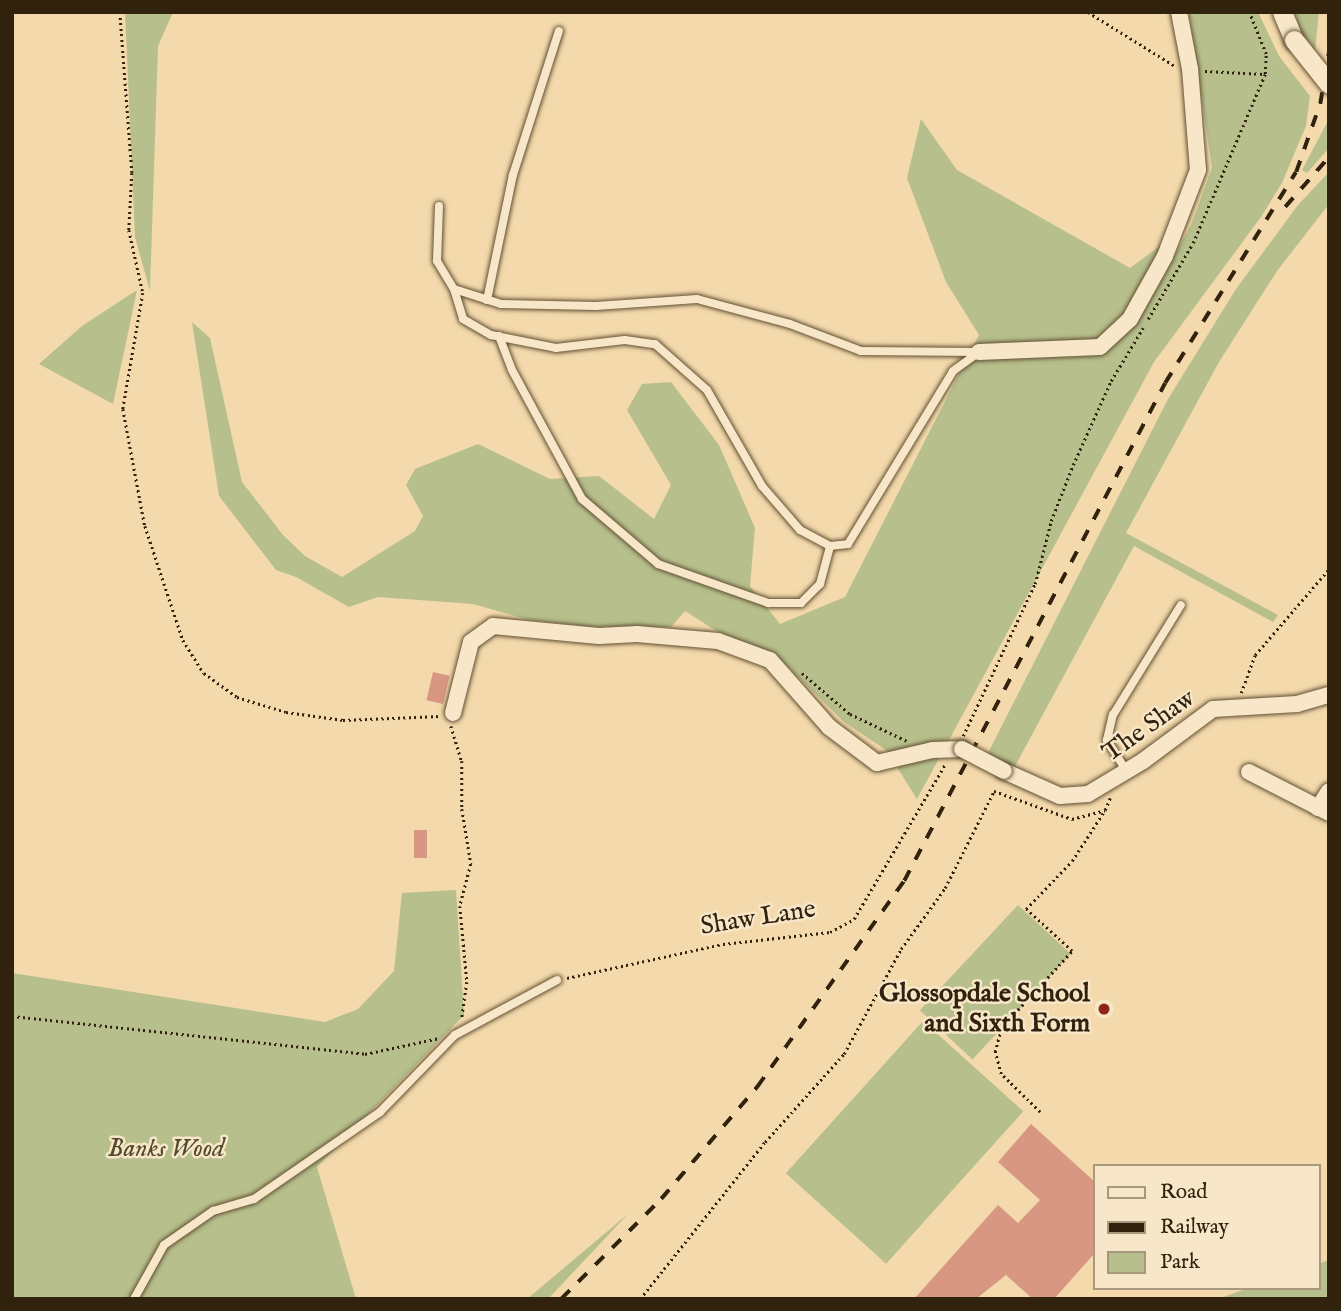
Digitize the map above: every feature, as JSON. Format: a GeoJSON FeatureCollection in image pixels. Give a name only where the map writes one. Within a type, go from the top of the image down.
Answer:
{"type":"FeatureCollection","features":[{"type":"Feature","properties":{"kind":"street"},"geometry":{"type":"LineString","coordinates":[[979,352],[1100,347],[1130,319],[1170,244],[1198,170],[1190,69],[1179,12]]}},
{"type":"Feature","properties":{"kind":"street"},"geometry":{"type":"LineString","coordinates":[[1282,12],[1294,40],[1329,84]]}},
{"type":"Feature","properties":{"kind":"street"},"geometry":{"type":"LineString","coordinates":[[453,713],[471,642],[494,626],[588,636],[637,634],[718,641],[769,660],[829,727],[870,759],[891,762],[915,755],[958,749]]}},
{"type":"Feature","properties":{"kind":"street","name":"The Shaw"},"geometry":{"type":"LineString","coordinates":[[958,749],[1035,787],[1074,797],[1124,774],[1196,718],[1233,706],[1297,704],[1329,695]]}},
{"type":"Feature","properties":{"kind":"street"},"geometry":{"type":"LineString","coordinates":[[1249,772],[1323,810],[1329,791]]}},
{"type":"Feature","properties":{"kind":"lane"},"geometry":{"type":"LineString","coordinates":[[487,300],[513,175],[559,31]]}},
{"type":"Feature","properties":{"kind":"lane"},"geometry":{"type":"LineString","coordinates":[[439,206],[437,261],[454,289],[463,319],[499,336],[556,348],[625,340],[654,344],[707,390],[762,486],[800,530],[830,545],[848,544],[953,371],[979,352]]}},
{"type":"Feature","properties":{"kind":"lane"},"geometry":{"type":"LineString","coordinates":[[454,289],[501,304],[596,306],[697,299],[790,324],[861,351],[979,352]]}},
{"type":"Feature","properties":{"kind":"lane"},"geometry":{"type":"LineString","coordinates":[[499,336],[512,370],[582,499],[658,564],[768,603],[801,603],[820,584],[830,545]]}},
{"type":"Feature","properties":{"kind":"lane"},"geometry":{"type":"LineString","coordinates":[[1124,774],[1107,740],[1110,724],[1137,671],[1181,605]]}},
{"type":"Feature","properties":{"kind":"lane"},"geometry":{"type":"LineString","coordinates":[[134,1299],[164,1245],[213,1211],[254,1199],[380,1112],[455,1035],[557,980]]}},
{"type":"Feature","properties":{"kind":"path"},"geometry":{"type":"LineString","coordinates":[[12,1016],[365,1054],[455,1035],[466,1008],[460,906],[471,864],[462,809],[462,761],[451,728],[453,713],[343,720],[286,712],[237,697],[204,673],[183,640],[145,526],[123,409],[143,293],[129,230],[132,173],[120,12]]}},
{"type":"Feature","properties":{"kind":"path","name":"Shaw Lane"},"geometry":{"type":"LineString","coordinates":[[557,980],[723,944],[830,932],[854,919],[958,749],[1035,584],[1051,522],[1111,381],[1193,243],[1265,75],[1266,54],[1249,12]]}},
{"type":"Feature","properties":{"kind":"path"},"geometry":{"type":"LineString","coordinates":[[1233,706],[1248,681],[1255,655],[1329,569]]}},
{"type":"Feature","properties":{"kind":"path"},"geometry":{"type":"LineString","coordinates":[[784,677],[799,671],[850,714],[913,745],[915,755]]}},
{"type":"Feature","properties":{"kind":"path"},"geometry":{"type":"LineString","coordinates":[[1040,1112],[1001,1074],[995,1052],[999,1036],[1014,1014],[1072,951],[1026,909],[1072,861],[1105,810],[1124,774]]}},
{"type":"Feature","properties":{"kind":"path"},"geometry":{"type":"LineString","coordinates":[[640,1299],[765,1142],[844,1054],[901,949],[945,888],[994,791],[1072,818],[1105,810]]}},
{"type":"Feature","properties":{"kind":"green space"},"geometry":{"type":"Polygon","coordinates":[[[125,12],[173,12],[158,46],[150,291],[135,237],[125,12]]]}},
{"type":"Feature","properties":{"kind":"green space"},"geometry":{"type":"Polygon","coordinates":[[[1189,12],[1258,12],[1279,56],[1310,96],[1306,126],[1282,183],[1261,217],[1154,362],[917,799],[886,750],[844,722],[780,659],[721,634],[685,611],[671,627],[593,627],[529,620],[473,604],[378,597],[349,607],[296,577],[276,570],[219,496],[192,322],[210,338],[242,482],[283,535],[305,556],[342,577],[415,531],[423,516],[406,485],[415,469],[478,444],[550,479],[599,476],[654,519],[671,485],[627,410],[642,384],[671,382],[719,445],[755,528],[750,586],[780,624],[845,597],[979,335],[946,282],[907,178],[921,119],[957,170],[1130,268],[1164,243],[1162,278],[1191,225],[1212,168],[1189,12]]]}},
{"type":"Feature","properties":{"kind":"green space"},"geometry":{"type":"Polygon","coordinates":[[[1295,12],[1319,12],[1315,50],[1300,29],[1295,12]]]}},
{"type":"Feature","properties":{"kind":"green space"},"geometry":{"type":"Polygon","coordinates":[[[1329,119],[1329,148],[1307,173],[1302,170],[1329,119]]]}},
{"type":"Feature","properties":{"kind":"green space"},"geometry":{"type":"Polygon","coordinates":[[[1329,172],[1329,204],[1277,271],[1219,362],[1126,533],[1278,615],[1273,622],[1134,546],[1014,768],[987,755],[1168,399],[1236,289],[1298,205],[1329,172]]]}},
{"type":"Feature","properties":{"kind":"green space"},"geometry":{"type":"Polygon","coordinates":[[[137,290],[113,404],[39,364],[82,326],[137,290]]]}},
{"type":"Feature","properties":{"kind":"green space","name":"Banks Wood"},"geometry":{"type":"Polygon","coordinates":[[[456,890],[464,1015],[317,1167],[356,1299],[12,1299],[12,973],[325,1022],[358,1009],[394,971],[402,893],[456,890]]]}},
{"type":"Feature","properties":{"kind":"green space"},"geometry":{"type":"Polygon","coordinates":[[[1018,905],[1071,954],[972,1059],[920,1010],[1018,905]]]}},
{"type":"Feature","properties":{"kind":"green space"},"geometry":{"type":"Polygon","coordinates":[[[923,1021],[1023,1111],[886,1264],[786,1173],[923,1021]]]}},
{"type":"Feature","properties":{"kind":"green space"},"geometry":{"type":"Polygon","coordinates":[[[628,1214],[548,1299],[527,1299],[628,1214]]]}},
{"type":"Feature","properties":{"kind":"green space"},"geometry":{"type":"Polygon","coordinates":[[[1329,1260],[1329,1299],[1218,1299],[1243,1290],[1320,1290],[1320,1263],[1329,1260]]]}},
{"type":"Feature","properties":{"kind":"building"},"geometry":{"type":"Polygon","coordinates":[[[433,672],[450,676],[443,704],[426,700],[433,672]]]}},
{"type":"Feature","properties":{"kind":"building"},"geometry":{"type":"Polygon","coordinates":[[[414,830],[427,830],[427,858],[414,858],[414,830]]]}},
{"type":"Feature","properties":{"kind":"building"},"geometry":{"type":"Polygon","coordinates":[[[1031,1124],[1092,1179],[1092,1256],[1054,1299],[1033,1299],[1006,1275],[976,1299],[914,1299],[998,1205],[1018,1223],[1040,1200],[998,1162],[1031,1124]]]}},
{"type":"Feature","properties":{"kind":"railway"},"geometry":{"type":"LineString","coordinates":[[561,1299],[661,1199],[757,1087],[904,881],[1165,383],[1296,172],[1320,104],[1329,51]]}},
{"type":"Feature","properties":{"kind":"railway"},"geometry":{"type":"LineString","coordinates":[[1285,207],[1329,157]]}},
{"type":"Feature","properties":{"kind":"place","name":"Glossopdale School and Sixth Form"},"geometry":{"type":"Point","coordinates":[1104,1009]}}]}
